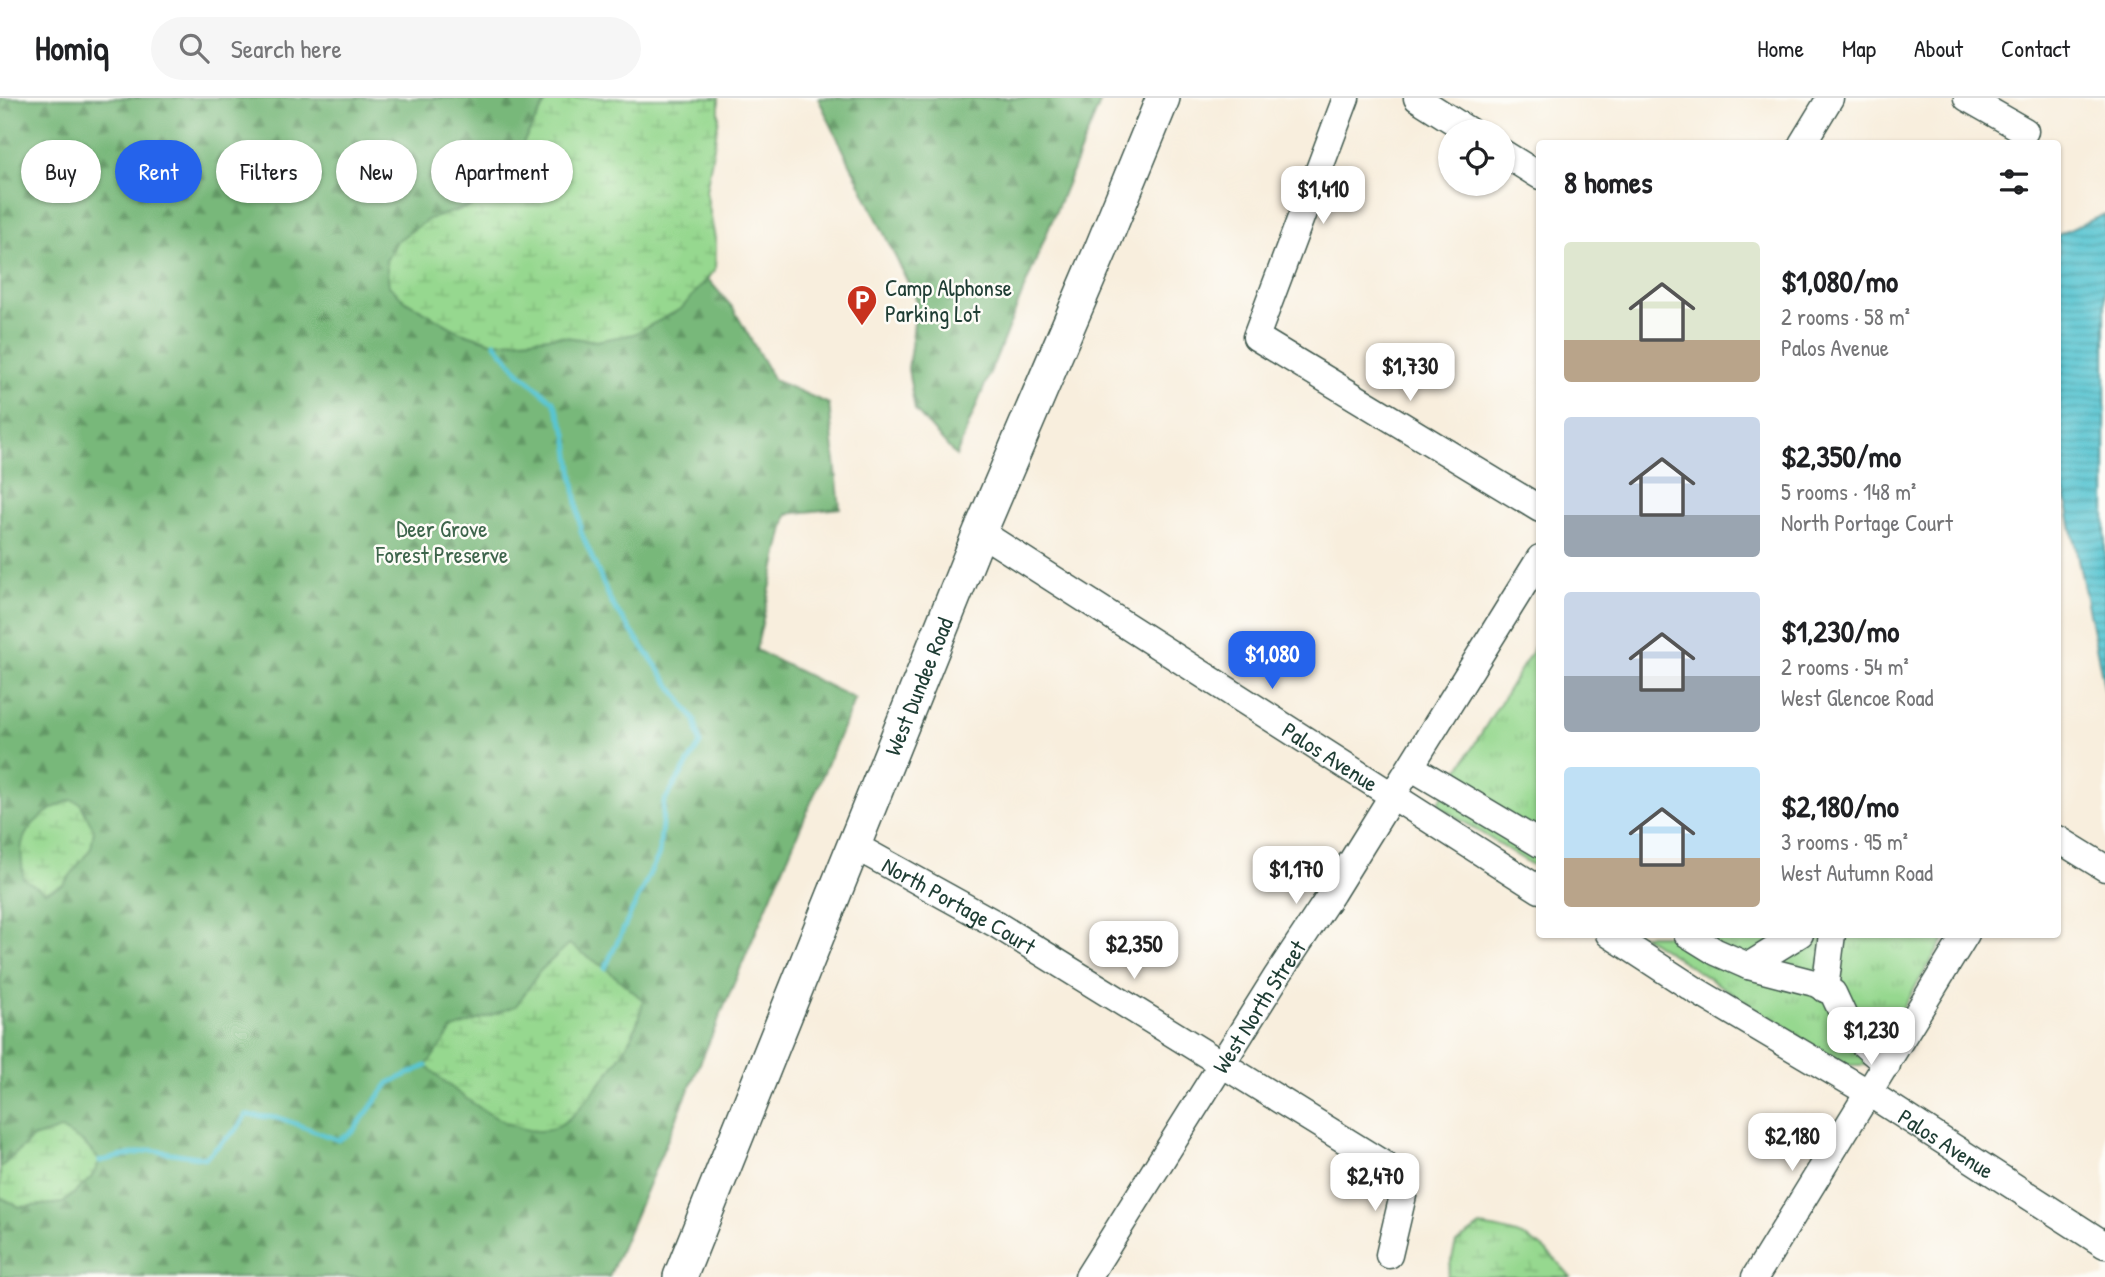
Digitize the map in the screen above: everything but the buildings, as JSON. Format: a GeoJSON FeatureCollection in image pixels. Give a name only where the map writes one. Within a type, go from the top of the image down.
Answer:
{"type":"FeatureCollection","features":[{"type":"Feature","properties":{"kind":"main road","name":"West Dundee Road"},"geometry":{"type":"LineString","coordinates":[[680,1277],[980,532],[1097,260],[1163,98]]}},
{"type":"Feature","properties":{"kind":"street"},"geometry":{"type":"LineString","coordinates":[[1346,98],[1256,337],[1536,507]]}},
{"type":"Feature","properties":{"kind":"street"},"geometry":{"type":"LineString","coordinates":[[1417,98],[1450,119]]}},
{"type":"Feature","properties":{"kind":"street"},"geometry":{"type":"LineString","coordinates":[[1804,140],[1830,98]]}},
{"type":"Feature","properties":{"kind":"street"},"geometry":{"type":"LineString","coordinates":[[1967,98],[2025,131]]}},
{"type":"Feature","properties":{"kind":"street"},"geometry":{"type":"LineString","coordinates":[[1515,160],[1536,174]]}},
{"type":"Feature","properties":{"kind":"street","name":"Palos Avenue"},"geometry":{"type":"LineString","coordinates":[[980,532],[1536,887]]}},
{"type":"Feature","properties":{"kind":"street","name":"West North Street"},"geometry":{"type":"LineString","coordinates":[[1088,1277],[1394,795],[1536,564]]}},
{"type":"Feature","properties":{"kind":"street"},"geometry":{"type":"LineString","coordinates":[[1410,767],[1536,842]]}},
{"type":"Feature","properties":{"kind":"street"},"geometry":{"type":"LineString","coordinates":[[2061,841],[2105,868]]}},
{"type":"Feature","properties":{"kind":"street","name":"North Portage Court"},"geometry":{"type":"LineString","coordinates":[[853,845],[995,923],[1385,1166],[1404,1191],[1389,1255]]}},
{"type":"Feature","properties":{"kind":"street","name":"Palos Avenue"},"geometry":{"type":"LineString","coordinates":[[1615,938],[1695,990],[1869,1093],[2105,1245]]}},
{"type":"Feature","properties":{"kind":"street"},"geometry":{"type":"LineString","coordinates":[[1693,938],[1716,952],[1748,966],[1818,984],[1833,993],[1852,1034],[1887,1065]]}},
{"type":"Feature","properties":{"kind":"street"},"geometry":{"type":"LineString","coordinates":[[1748,966],[1794,938]]}},
{"type":"Feature","properties":{"kind":"street"},"geometry":{"type":"LineString","coordinates":[[1825,989],[1831,938]]}},
{"type":"Feature","properties":{"kind":"street"},"geometry":{"type":"LineString","coordinates":[[1755,1277],[1964,938]]}},
{"type":"Feature","properties":{"kind":"green space","name":"Deer Grove Forest Preserve"},"geometry":{"type":"Polygon","coordinates":[[[0,98],[548,98],[525,140],[431,140],[431,203],[476,203],[429,219],[406,301],[458,331],[495,343],[558,336],[596,341],[680,309],[707,278],[733,308],[774,380],[829,404],[840,508],[787,514],[756,650],[855,699],[609,1277],[0,1277],[0,1197],[20,1207],[33,1138],[0,1168],[0,98]]]}},
{"type":"Feature","properties":{"kind":"green space"},"geometry":{"type":"Polygon","coordinates":[[[548,98],[719,98],[719,118],[706,191],[716,244],[715,270],[681,309],[634,334],[596,341],[558,336],[495,343],[458,331],[406,301],[389,286],[386,261],[397,241],[429,219],[476,203],[573,203],[573,140],[525,140],[548,98]]]}},
{"type":"Feature","properties":{"kind":"green space"},"geometry":{"type":"Polygon","coordinates":[[[818,98],[1102,98],[956,456],[915,410],[908,369],[917,301],[818,98]]]}},
{"type":"Feature","properties":{"kind":"green space"},"geometry":{"type":"Polygon","coordinates":[[[1536,644],[1536,867],[1437,805],[1536,644]]]}},
{"type":"Feature","properties":{"kind":"green space"},"geometry":{"type":"Polygon","coordinates":[[[72,800],[80,803],[94,830],[91,848],[63,885],[45,892],[23,878],[22,844],[35,822],[57,806],[72,800]]]}},
{"type":"Feature","properties":{"kind":"green space"},"geometry":{"type":"Polygon","coordinates":[[[1647,938],[1945,938],[1868,1065],[1842,1065],[1647,938]]]}},
{"type":"Feature","properties":{"kind":"green space"},"geometry":{"type":"Polygon","coordinates":[[[569,944],[605,968],[643,1000],[641,1011],[620,1056],[572,1116],[552,1129],[537,1131],[520,1128],[484,1111],[426,1066],[453,1029],[516,1006],[540,971],[569,944]]]}},
{"type":"Feature","properties":{"kind":"green space"},"geometry":{"type":"Polygon","coordinates":[[[61,1129],[84,1143],[100,1161],[91,1178],[63,1203],[20,1207],[0,1197],[0,1168],[33,1138],[61,1129]]]}},
{"type":"Feature","properties":{"kind":"green space"},"geometry":{"type":"Polygon","coordinates":[[[1480,1226],[1509,1232],[1532,1241],[1551,1255],[1571,1277],[1447,1277],[1456,1243],[1480,1226]]]}},
{"type":"Feature","properties":{"kind":"water"},"geometry":{"type":"Polygon","coordinates":[[[2105,214],[2105,691],[2065,495],[2061,486],[2061,234],[2105,214]]]}},
{"type":"Feature","properties":{"kind":"waterway"},"geometry":{"type":"LineString","coordinates":[[495,343],[519,372],[554,402],[567,434],[581,532],[612,604],[695,720],[700,744],[664,802],[659,854],[605,968]]}},
{"type":"Feature","properties":{"kind":"waterway"},"geometry":{"type":"LineString","coordinates":[[100,1161],[151,1150],[205,1158],[237,1129],[246,1115],[280,1118],[338,1140],[353,1131],[389,1083],[426,1066]]}},
{"type":"Feature","properties":{"kind":"place","name":"Camp Alphonse Parking Lot"},"geometry":{"type":"Point","coordinates":[862,327]}}]}
